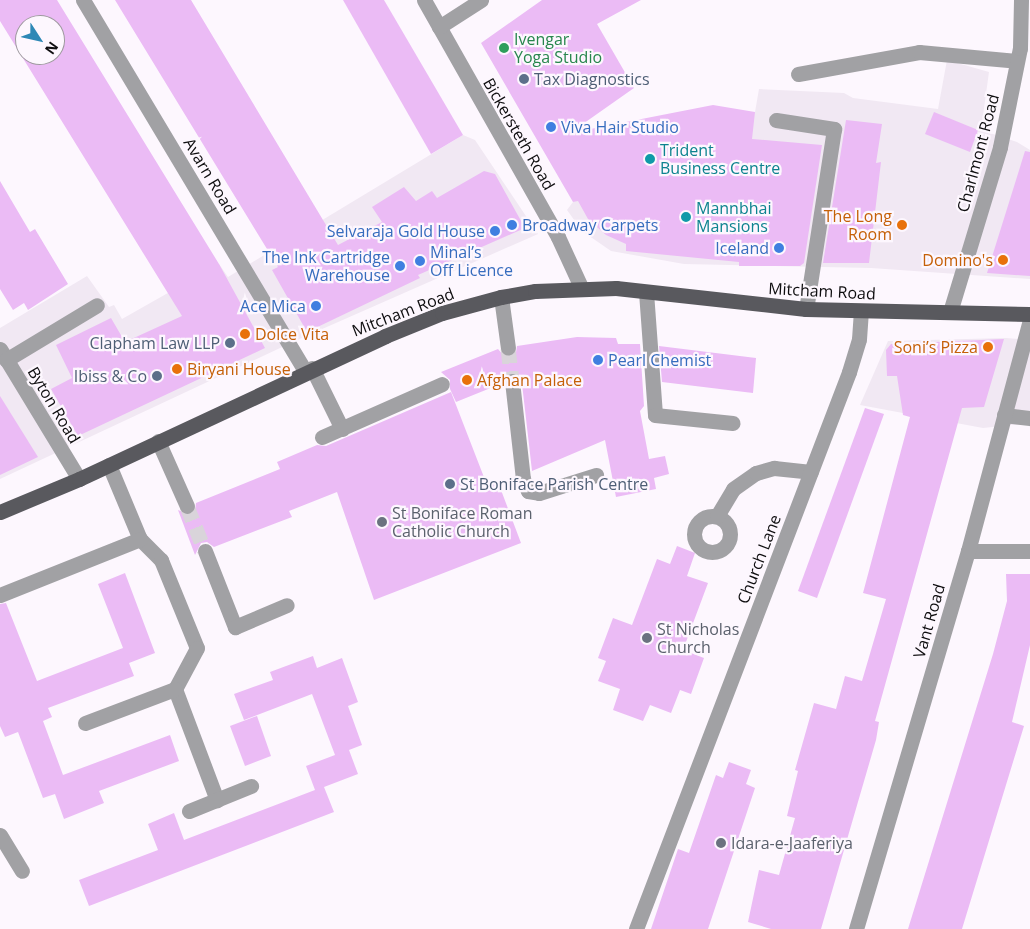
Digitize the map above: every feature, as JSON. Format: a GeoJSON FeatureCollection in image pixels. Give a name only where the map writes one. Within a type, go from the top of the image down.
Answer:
{"type":"FeatureCollection","features":[{"type":"Feature","properties":{"kind":"main road","name":"Mitcham Road"},"geometry":{"type":"LineString","coordinates":[[0,512],[79,479],[309,370],[442,313],[501,297],[581,287],[806,309],[1030,314]]}},
{"type":"Feature","properties":{"kind":"street","name":"Avarn Road"},"geometry":{"type":"LineString","coordinates":[[83,0],[309,370],[342,428]]}},
{"type":"Feature","properties":{"kind":"street","name":"Bickersteth Road"},"geometry":{"type":"LineString","coordinates":[[424,0],[558,237],[581,287]]}},
{"type":"Feature","properties":{"kind":"street"},"geometry":{"type":"LineString","coordinates":[[439,27],[481,0]]}},
{"type":"Feature","properties":{"kind":"street","name":"Charlmont Road"},"geometry":{"type":"LineString","coordinates":[[950,312],[1000,148],[1017,61],[1021,0]]}},
{"type":"Feature","properties":{"kind":"street"},"geometry":{"type":"LineString","coordinates":[[798,74],[919,52],[992,61],[1017,61]]}},
{"type":"Feature","properties":{"kind":"street"},"geometry":{"type":"LineString","coordinates":[[776,120],[834,129],[806,309]]}},
{"type":"Feature","properties":{"kind":"street"},"geometry":{"type":"LineString","coordinates":[[646,292],[655,415],[733,423]]}},
{"type":"Feature","properties":{"kind":"street"},"geometry":{"type":"LineString","coordinates":[[501,297],[508,348]]}},
{"type":"Feature","properties":{"kind":"street"},"geometry":{"type":"LineString","coordinates":[[3,355],[97,305]]}},
{"type":"Feature","properties":{"kind":"street","name":"Church Lane"},"geometry":{"type":"LineString","coordinates":[[636,929],[849,372],[858,339],[861,311]]}},
{"type":"Feature","properties":{"kind":"street","name":"Vant Road"},"geometry":{"type":"LineString","coordinates":[[856,929],[968,551],[1030,320]]}},
{"type":"Feature","properties":{"kind":"street","name":"Byton Road"},"geometry":{"type":"LineString","coordinates":[[3,355],[79,479]]}},
{"type":"Feature","properties":{"kind":"street"},"geometry":{"type":"LineString","coordinates":[[512,381],[523,479],[528,491],[539,493],[596,475]]}},
{"type":"Feature","properties":{"kind":"street"},"geometry":{"type":"LineString","coordinates":[[322,437],[442,384]]}},
{"type":"Feature","properties":{"kind":"street"},"geometry":{"type":"LineString","coordinates":[[1004,415],[1030,418]]}},
{"type":"Feature","properties":{"kind":"street"},"geometry":{"type":"LineString","coordinates":[[158,441],[187,506]]}},
{"type":"Feature","properties":{"kind":"street"},"geometry":{"type":"LineString","coordinates":[[85,723],[175,689],[197,648],[162,560],[140,539],[109,465]]}},
{"type":"Feature","properties":{"kind":"street"},"geometry":{"type":"LineString","coordinates":[[717,516],[733,489],[756,473],[774,468],[811,472]]}},
{"type":"Feature","properties":{"kind":"street"},"geometry":{"type":"LineString","coordinates":[[0,595],[140,539]]}},
{"type":"Feature","properties":{"kind":"street"},"geometry":{"type":"LineString","coordinates":[[205,550],[235,627],[287,605]]}},
{"type":"Feature","properties":{"kind":"street"},"geometry":{"type":"LineString","coordinates":[[968,551],[1030,552]]}},
{"type":"Feature","properties":{"kind":"street"},"geometry":{"type":"LineString","coordinates":[[175,689],[217,800]]}},
{"type":"Feature","properties":{"kind":"street"},"geometry":{"type":"LineString","coordinates":[[188,811],[252,786]]}},
{"type":"Feature","properties":{"kind":"street"},"geometry":{"type":"LineString","coordinates":[[0,835],[22,871]]}},
{"type":"Feature","properties":{"kind":"shaded area"},"geometry":{"type":"Polygon","coordinates":[[[947,60],[989,72],[981,130],[1017,142],[1030,150],[1030,279],[871,268],[684,264],[611,251],[582,231],[567,210],[573,202],[755,112],[759,89],[844,93],[853,98],[938,109],[947,60]]]}},
{"type":"Feature","properties":{"kind":"shaded area"},"geometry":{"type":"Polygon","coordinates":[[[463,135],[475,140],[538,234],[295,341],[0,479],[0,328],[87,276],[109,307],[114,305],[122,319],[219,264],[228,277],[463,135]]]}},
{"type":"Feature","properties":{"kind":"shaded area"},"geometry":{"type":"Polygon","coordinates":[[[1006,338],[1030,340],[1030,423],[983,428],[860,405],[888,341],[1006,338]]]}},
{"type":"Feature","properties":{"kind":"building"},"geometry":{"type":"Polygon","coordinates":[[[0,0],[57,0],[219,264],[265,348],[78,436],[51,389],[72,378],[56,345],[111,318],[125,342],[182,316],[27,65],[65,65],[65,15],[15,15],[15,45],[0,21],[0,0]]]}},
{"type":"Feature","properties":{"kind":"building"},"geometry":{"type":"Polygon","coordinates":[[[115,0],[191,0],[338,245],[382,222],[372,207],[404,187],[416,201],[432,191],[437,198],[484,171],[495,174],[525,228],[418,275],[420,278],[307,332],[272,270],[278,267],[115,0]]]}},
{"type":"Feature","properties":{"kind":"building"},"geometry":{"type":"Polygon","coordinates":[[[343,0],[384,0],[463,135],[431,154],[343,0]]]}},
{"type":"Feature","properties":{"kind":"building"},"geometry":{"type":"Polygon","coordinates":[[[542,0],[641,0],[597,24],[634,88],[570,133],[713,105],[755,112],[752,139],[822,145],[804,263],[800,266],[739,266],[739,262],[626,251],[626,244],[606,235],[588,219],[578,201],[573,202],[481,43],[542,0]]]}},
{"type":"Feature","properties":{"kind":"building"},"geometry":{"type":"Polygon","coordinates":[[[934,112],[978,130],[970,152],[925,134],[934,112]]]}},
{"type":"Feature","properties":{"kind":"building"},"geometry":{"type":"Polygon","coordinates":[[[846,120],[882,124],[876,163],[881,162],[869,263],[823,263],[846,120]]]}},
{"type":"Feature","properties":{"kind":"building"},"geometry":{"type":"Polygon","coordinates":[[[1025,151],[1030,152],[1030,276],[987,273],[1025,151]]]}},
{"type":"Feature","properties":{"kind":"building"},"geometry":{"type":"Polygon","coordinates":[[[0,181],[30,232],[35,229],[68,284],[28,310],[24,303],[13,310],[0,289],[0,181]]]}},
{"type":"Feature","properties":{"kind":"building"},"geometry":{"type":"Polygon","coordinates":[[[577,337],[616,338],[618,344],[640,344],[644,406],[640,411],[649,459],[665,456],[669,474],[654,478],[656,489],[616,497],[605,440],[532,471],[521,375],[507,373],[503,383],[456,402],[450,389],[450,380],[441,372],[498,349],[504,356],[510,357],[516,352],[517,346],[577,337]]]}},
{"type":"Feature","properties":{"kind":"building"},"geometry":{"type":"Polygon","coordinates":[[[1004,339],[984,407],[962,408],[875,721],[879,722],[876,740],[821,929],[771,929],[748,922],[759,870],[779,875],[795,818],[787,816],[798,771],[795,770],[814,703],[836,709],[845,676],[862,681],[886,599],[863,593],[910,417],[903,415],[897,376],[887,376],[886,350],[891,344],[1004,339]]]}},
{"type":"Feature","properties":{"kind":"building"},"geometry":{"type":"Polygon","coordinates":[[[659,346],[756,358],[753,393],[662,382],[659,346]]]}},
{"type":"Feature","properties":{"kind":"building"},"geometry":{"type":"Polygon","coordinates":[[[451,392],[487,485],[498,482],[521,543],[374,600],[337,492],[289,511],[292,517],[214,547],[207,542],[201,543],[195,555],[178,510],[190,515],[195,511],[196,503],[280,469],[277,462],[317,445],[326,446],[451,392]]]}},
{"type":"Feature","properties":{"kind":"building"},"geometry":{"type":"Polygon","coordinates":[[[0,396],[38,457],[0,475],[0,396]]]}},
{"type":"Feature","properties":{"kind":"building"},"geometry":{"type":"Polygon","coordinates":[[[865,408],[884,414],[817,598],[798,591],[865,408]]]}},
{"type":"Feature","properties":{"kind":"building","name":"St Nicholas Church"},"geometry":{"type":"Polygon","coordinates":[[[677,546],[695,553],[687,576],[708,583],[683,650],[704,658],[691,694],[680,690],[671,713],[650,705],[643,721],[613,710],[620,689],[598,681],[606,661],[598,658],[613,618],[632,625],[657,559],[670,564],[677,546]]]}},
{"type":"Feature","properties":{"kind":"building"},"geometry":{"type":"Polygon","coordinates":[[[125,573],[155,653],[129,663],[134,676],[48,708],[52,717],[43,721],[63,775],[170,735],[179,761],[99,791],[104,803],[64,819],[55,794],[43,798],[18,732],[5,737],[0,726],[0,604],[6,603],[37,681],[123,648],[98,584],[125,573]]]}},
{"type":"Feature","properties":{"kind":"building"},"geometry":{"type":"Polygon","coordinates":[[[1006,574],[1030,574],[1030,645],[1012,722],[1024,726],[962,929],[908,929],[993,654],[1007,601],[1006,574]]]}},
{"type":"Feature","properties":{"kind":"building"},"geometry":{"type":"Polygon","coordinates":[[[313,656],[317,668],[342,658],[358,702],[348,706],[362,745],[349,750],[358,774],[324,787],[334,812],[89,906],[79,880],[158,850],[148,824],[174,813],[184,840],[315,790],[306,766],[335,755],[312,694],[244,720],[234,694],[273,680],[270,672],[313,656]]]}},
{"type":"Feature","properties":{"kind":"building"},"geometry":{"type":"Polygon","coordinates":[[[257,716],[271,756],[245,766],[230,726],[257,716]]]}},
{"type":"Feature","properties":{"kind":"building","name":"Idara-e-Jaaferiya"},"geometry":{"type":"Polygon","coordinates":[[[729,762],[751,770],[746,784],[755,788],[708,929],[651,929],[678,849],[689,853],[716,775],[723,778],[729,762]]]}},
{"type":"Feature","properties":{"kind":"tunnel"},"geometry":{"type":"LineString","coordinates":[[508,348],[512,381]]}},
{"type":"Feature","properties":{"kind":"tunnel"},"geometry":{"type":"LineString","coordinates":[[187,506],[205,551]]}},
{"type":"Feature","properties":{"kind":"place","name":"Ivengar Yoga Studio"},"geometry":{"type":"Point","coordinates":[504,48]}},
{"type":"Feature","properties":{"kind":"place","name":"Tax Diagnostics"},"geometry":{"type":"Point","coordinates":[524,79]}},
{"type":"Feature","properties":{"kind":"place","name":"Viva Hair Studio"},"geometry":{"type":"Point","coordinates":[551,127]}},
{"type":"Feature","properties":{"kind":"place","name":"Trident Business Centre"},"geometry":{"type":"Point","coordinates":[650,159]}},
{"type":"Feature","properties":{"kind":"place","name":"Mannbhai Mansions"},"geometry":{"type":"Point","coordinates":[686,217]}},
{"type":"Feature","properties":{"kind":"place","name":"Broadway Carpets"},"geometry":{"type":"Point","coordinates":[512,225]}},
{"type":"Feature","properties":{"kind":"place","name":"The Long Room"},"geometry":{"type":"Point","coordinates":[902,225]}},
{"type":"Feature","properties":{"kind":"place","name":"Selvaraja Gold House"},"geometry":{"type":"Point","coordinates":[495,231]}},
{"type":"Feature","properties":{"kind":"place","name":"Iceland"},"geometry":{"type":"Point","coordinates":[779,248]}},
{"type":"Feature","properties":{"kind":"place","name":"Domino's"},"geometry":{"type":"Point","coordinates":[1003,260]}},
{"type":"Feature","properties":{"kind":"place","name":"Minal’s Off Licence"},"geometry":{"type":"Point","coordinates":[420,261]}},
{"type":"Feature","properties":{"kind":"place","name":"The Ink Cartridge Warehouse"},"geometry":{"type":"Point","coordinates":[400,266]}},
{"type":"Feature","properties":{"kind":"place","name":"Ace Mica"},"geometry":{"type":"Point","coordinates":[316,306]}},
{"type":"Feature","properties":{"kind":"place","name":"Dolce Vita"},"geometry":{"type":"Point","coordinates":[245,334]}},
{"type":"Feature","properties":{"kind":"place","name":"Clapham Law LLP"},"geometry":{"type":"Point","coordinates":[230,343]}},
{"type":"Feature","properties":{"kind":"place","name":"Soni’s Pizza"},"geometry":{"type":"Point","coordinates":[988,347]}},
{"type":"Feature","properties":{"kind":"place","name":"Pearl Chemist"},"geometry":{"type":"Point","coordinates":[598,360]}},
{"type":"Feature","properties":{"kind":"place","name":"Biryani House"},"geometry":{"type":"Point","coordinates":[177,369]}},
{"type":"Feature","properties":{"kind":"place","name":"Ibiss & Co"},"geometry":{"type":"Point","coordinates":[157,376]}},
{"type":"Feature","properties":{"kind":"place","name":"Afghan Palace"},"geometry":{"type":"Point","coordinates":[467,380]}},
{"type":"Feature","properties":{"kind":"place","name":"St Boniface Parish Centre"},"geometry":{"type":"Point","coordinates":[450,484]}},
{"type":"Feature","properties":{"kind":"place","name":"St Boniface Roman Catholic Church"},"geometry":{"type":"Point","coordinates":[382,522]}},
{"type":"Feature","properties":{"kind":"place","name":"St Nicholas Church"},"geometry":{"type":"Point","coordinates":[647,638]}},
{"type":"Feature","properties":{"kind":"place","name":"Idara-e-Jaaferiya"},"geometry":{"type":"Point","coordinates":[721,843]}}]}
